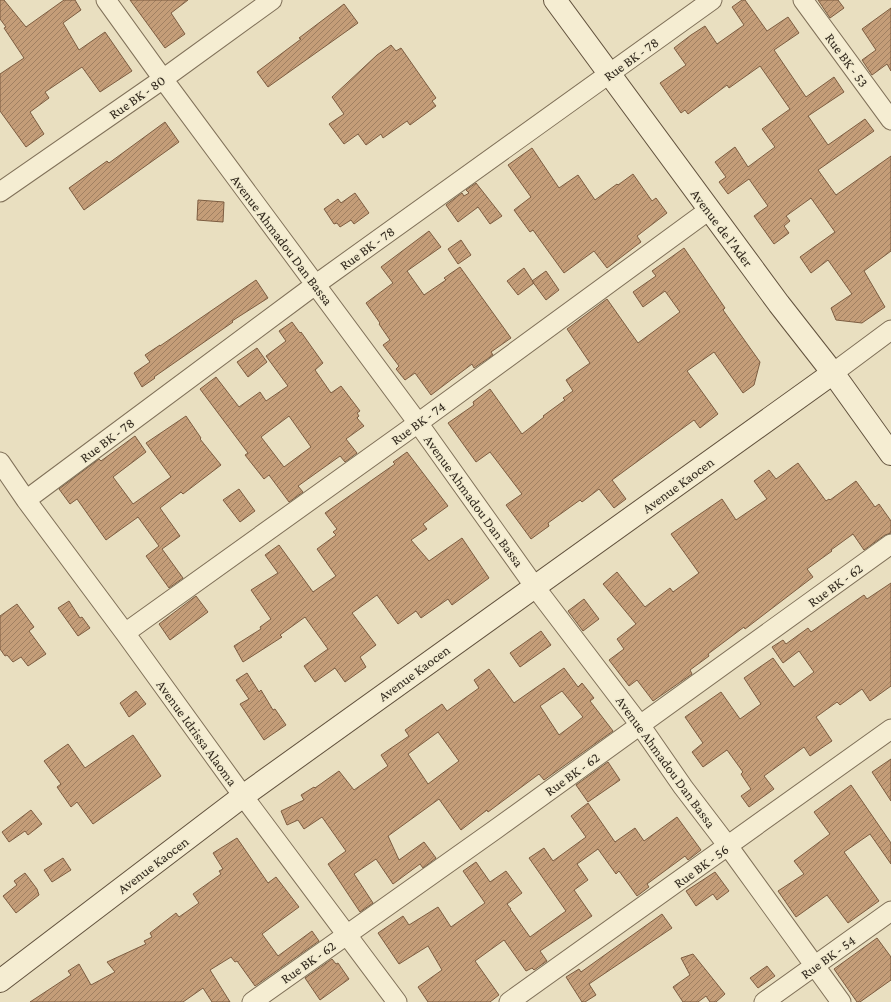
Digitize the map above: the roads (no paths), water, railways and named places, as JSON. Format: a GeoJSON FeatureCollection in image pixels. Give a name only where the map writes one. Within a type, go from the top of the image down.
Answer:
{"type":"FeatureCollection","features":[{"type":"Feature","properties":{"kind":"street","name":"Avenue Ahmadou Dan Bassa"},"geometry":{"type":"LineString","coordinates":[[106,0],[418,423],[535,587],[640,725],[683,787],[728,846],[841,1002]]}},
{"type":"Feature","properties":{"kind":"street","name":"Rue BK - 80"},"geometry":{"type":"LineString","coordinates":[[0,192],[163,79],[272,0]]}},
{"type":"Feature","properties":{"kind":"street","name":"Avenue de l'Ader"},"geometry":{"type":"LineString","coordinates":[[555,0],[709,210],[833,373],[891,454]]}},
{"type":"Feature","properties":{"kind":"street","name":"Rue BK - 78"},"geometry":{"type":"LineString","coordinates":[[26,500],[315,285],[712,0]]}},
{"type":"Feature","properties":{"kind":"street","name":"Rue BK - 53"},"geometry":{"type":"LineString","coordinates":[[803,0],[891,120]]}},
{"type":"Feature","properties":{"kind":"street","name":"Rue BK - 74"},"geometry":{"type":"LineString","coordinates":[[125,633],[418,423],[709,210]]}},
{"type":"Feature","properties":{"kind":"street"},"geometry":{"type":"LineString","coordinates":[[833,373],[891,330]]}},
{"type":"Feature","properties":{"kind":"street","name":"Avenue Kaocen"},"geometry":{"type":"LineString","coordinates":[[0,981],[243,796],[833,373]]}},
{"type":"Feature","properties":{"kind":"street","name":"Avenue Idrissa Alaoma"},"geometry":{"type":"LineString","coordinates":[[0,462],[26,500],[125,633],[243,796],[397,1002]]}},
{"type":"Feature","properties":{"kind":"street","name":"Rue BK - 62"},"geometry":{"type":"LineString","coordinates":[[252,1002],[496,829],[891,544]]}},
{"type":"Feature","properties":{"kind":"street","name":"Rue BK - 56"},"geometry":{"type":"LineString","coordinates":[[509,1002],[891,729]]}},
{"type":"Feature","properties":{"kind":"street","name":"Rue BK - 54"},"geometry":{"type":"LineString","coordinates":[[764,1002],[891,912]]}}]}
